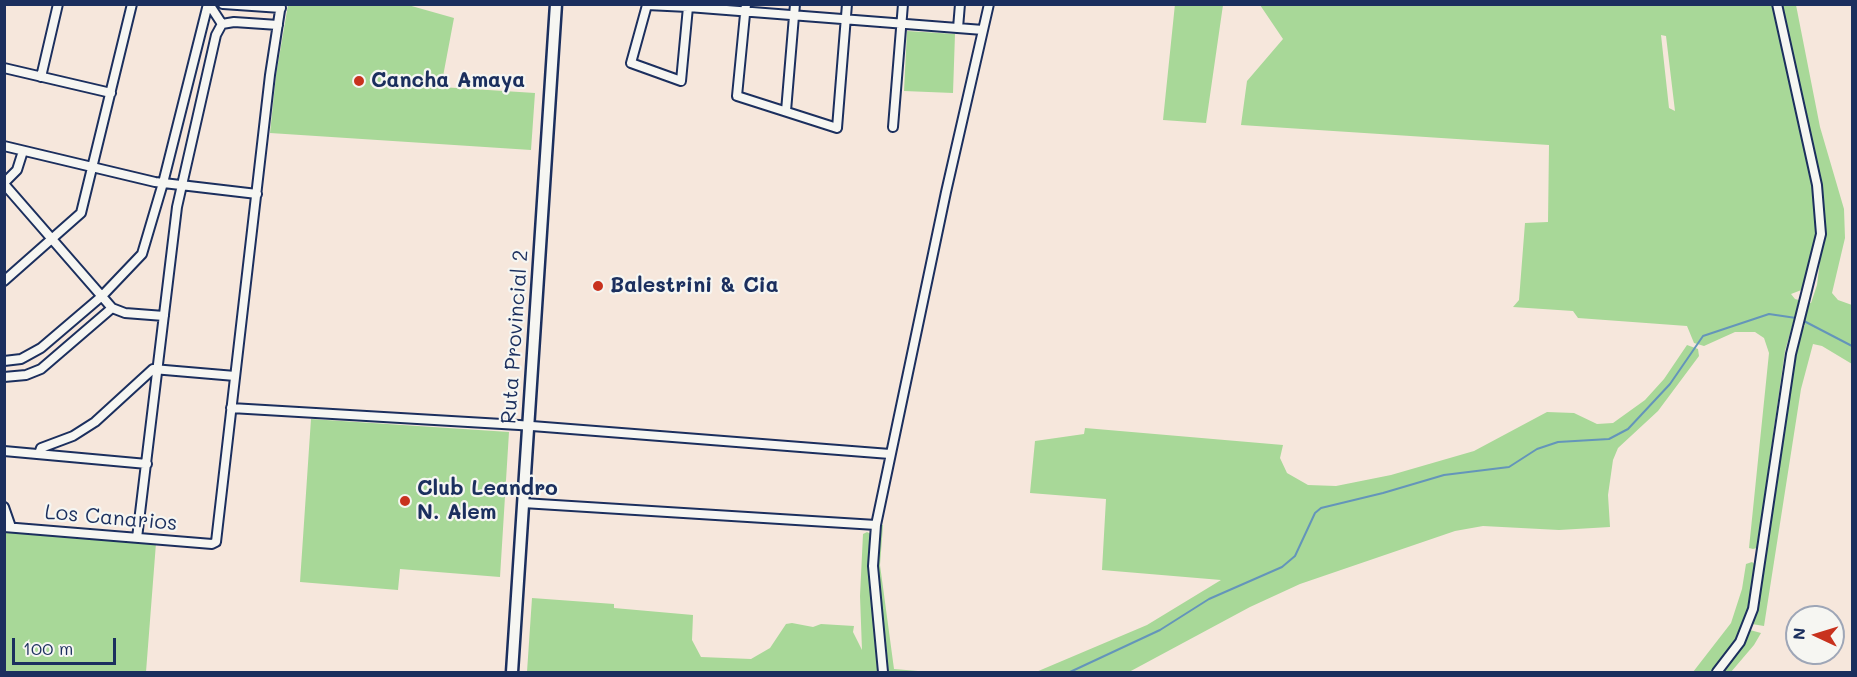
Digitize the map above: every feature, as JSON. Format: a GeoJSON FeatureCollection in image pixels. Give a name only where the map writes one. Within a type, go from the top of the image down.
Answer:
{"type":"FeatureCollection","features":[{"type":"Feature","properties":{"kind":"main road","name":"Ruta Provincial 2"},"geometry":{"type":"LineString","coordinates":[[512,672],[556,4]]}},
{"type":"Feature","properties":{"kind":"street"},"geometry":{"type":"LineString","coordinates":[[41,77],[58,4]]}},
{"type":"Feature","properties":{"kind":"street"},"geometry":{"type":"LineString","coordinates":[[4,281],[81,213],[132,4]]}},
{"type":"Feature","properties":{"kind":"street"},"geometry":{"type":"LineString","coordinates":[[208,4],[222,24]]}},
{"type":"Feature","properties":{"kind":"street"},"geometry":{"type":"LineString","coordinates":[[4,361],[21,359],[34,354],[102,296],[142,254],[163,183],[208,4]]}},
{"type":"Feature","properties":{"kind":"street"},"geometry":{"type":"LineString","coordinates":[[223,4],[281,6],[270,75],[231,408],[528,425],[890,454]]}},
{"type":"Feature","properties":{"kind":"street"},"geometry":{"type":"LineString","coordinates":[[786,111],[795,4]]}},
{"type":"Feature","properties":{"kind":"street"},"geometry":{"type":"LineString","coordinates":[[745,8],[737,96],[837,128],[847,4]]}},
{"type":"Feature","properties":{"kind":"street"},"geometry":{"type":"LineString","coordinates":[[893,127],[903,4]]}},
{"type":"Feature","properties":{"kind":"street"},"geometry":{"type":"LineString","coordinates":[[958,28],[960,4]]}},
{"type":"Feature","properties":{"kind":"street"},"geometry":{"type":"LineString","coordinates":[[883,672],[873,566],[876,525],[989,4]]}},
{"type":"Feature","properties":{"kind":"street"},"geometry":{"type":"LineString","coordinates":[[1717,672],[1740,642],[1753,609],[1783,403],[1798,325],[1819,250],[1820,203],[1777,4]]}},
{"type":"Feature","properties":{"kind":"street"},"geometry":{"type":"LineString","coordinates":[[688,6],[681,81],[631,63],[647,5],[688,6],[745,8],[794,16],[983,30]]}},
{"type":"Feature","properties":{"kind":"street"},"geometry":{"type":"LineString","coordinates":[[222,24],[234,22],[278,25]]}},
{"type":"Feature","properties":{"kind":"street"},"geometry":{"type":"LineString","coordinates":[[137,538],[181,185],[216,35],[222,24]]}},
{"type":"Feature","properties":{"kind":"street"},"geometry":{"type":"LineString","coordinates":[[4,68],[111,93]]}},
{"type":"Feature","properties":{"kind":"street"},"geometry":{"type":"LineString","coordinates":[[4,146],[163,183],[256,194]]}},
{"type":"Feature","properties":{"kind":"street"},"geometry":{"type":"LineString","coordinates":[[22,151],[17,171],[4,184],[112,308],[124,313],[164,316]]}},
{"type":"Feature","properties":{"kind":"street"},"geometry":{"type":"LineString","coordinates":[[4,377],[26,375],[40,369],[112,308]]}},
{"type":"Feature","properties":{"kind":"street"},"geometry":{"type":"LineString","coordinates":[[39,454],[41,448],[73,436],[95,422],[153,369],[235,376]]}},
{"type":"Feature","properties":{"kind":"street","name":"Los Canarios"},"geometry":{"type":"LineString","coordinates":[[8,527],[214,544],[231,408]]}},
{"type":"Feature","properties":{"kind":"street"},"geometry":{"type":"LineString","coordinates":[[4,451],[147,464]]}},
{"type":"Feature","properties":{"kind":"street"},"geometry":{"type":"LineString","coordinates":[[523,503],[876,525]]}},
{"type":"Feature","properties":{"kind":"street"},"geometry":{"type":"LineString","coordinates":[[4,507],[8,527]]}},
{"type":"Feature","properties":{"kind":"green space"},"geometry":{"type":"Polygon","coordinates":[[[1175,4],[1223,5],[1206,123],[1163,120],[1175,4]]]}},
{"type":"Feature","properties":{"kind":"green space","name":"Cancha Amaya"},"geometry":{"type":"Polygon","coordinates":[[[288,5],[408,5],[454,18],[441,87],[535,93],[531,150],[270,133],[276,75],[288,5]]]}},
{"type":"Feature","properties":{"kind":"green space"},"geometry":{"type":"Polygon","coordinates":[[[1260,5],[1774,5],[1812,183],[1817,218],[1814,248],[1804,289],[1791,294],[1795,299],[1811,303],[1817,285],[1825,220],[1821,184],[1782,5],[1796,5],[1820,127],[1844,209],[1845,238],[1832,293],[1838,300],[1852,305],[1852,364],[1822,346],[1813,344],[1801,389],[1764,626],[1752,624],[1793,365],[1799,336],[1805,325],[1793,323],[1785,351],[1757,548],[1753,549],[1749,548],[1769,353],[1764,338],[1755,332],[1735,332],[1704,346],[1694,343],[1687,326],[1578,318],[1573,311],[1513,307],[1519,300],[1525,223],[1548,222],[1549,145],[1241,125],[1247,81],[1283,39],[1260,5]],[[1661,35],[1669,108],[1675,111],[1666,36],[1661,35]]]}},
{"type":"Feature","properties":{"kind":"green space"},"geometry":{"type":"Polygon","coordinates":[[[907,31],[955,34],[953,93],[904,91],[907,31]]]}},
{"type":"Feature","properties":{"kind":"green space"},"geometry":{"type":"Polygon","coordinates":[[[1687,345],[1698,349],[1699,356],[1658,411],[1618,448],[1613,460],[1608,495],[1610,527],[1559,530],[1483,526],[1455,531],[1300,584],[1250,607],[1129,672],[1036,672],[1147,625],[1221,580],[1102,570],[1106,499],[1030,493],[1035,441],[1084,434],[1085,428],[1283,445],[1280,458],[1287,473],[1308,485],[1336,486],[1391,475],[1474,451],[1547,412],[1574,413],[1597,424],[1613,423],[1645,400],[1664,379],[1687,345]]]}},
{"type":"Feature","properties":{"kind":"green space","name":"Club Leandro N. Alem"},"geometry":{"type":"Polygon","coordinates":[[[311,419],[509,432],[500,577],[400,569],[398,590],[300,582],[311,419]]]}},
{"type":"Feature","properties":{"kind":"green space"},"geometry":{"type":"Polygon","coordinates":[[[879,525],[883,525],[880,565],[894,669],[930,672],[886,672],[875,566],[879,525]]]}},
{"type":"Feature","properties":{"kind":"green space"},"geometry":{"type":"Polygon","coordinates":[[[4,531],[156,543],[146,672],[5,672],[4,531]]]}},
{"type":"Feature","properties":{"kind":"green space"},"geometry":{"type":"Polygon","coordinates":[[[867,532],[871,534],[870,578],[880,672],[527,672],[532,598],[614,604],[614,608],[693,615],[692,640],[701,657],[751,659],[770,648],[786,624],[792,623],[813,627],[821,624],[854,626],[853,632],[862,650],[860,596],[863,534],[867,532]]]}},
{"type":"Feature","properties":{"kind":"green space"},"geometry":{"type":"Polygon","coordinates":[[[1752,562],[1757,566],[1748,618],[1738,640],[1713,672],[1693,672],[1731,623],[1742,589],[1746,564],[1752,562]]]}},
{"type":"Feature","properties":{"kind":"green space"},"geometry":{"type":"Polygon","coordinates":[[[1750,630],[1761,633],[1754,645],[1731,672],[1721,672],[1737,653],[1750,630]]]}},
{"type":"Feature","properties":{"kind":"waterway"},"geometry":{"type":"LineString","coordinates":[[1070,672],[1160,630],[1209,599],[1282,567],[1295,556],[1315,513],[1321,508],[1444,475],[1509,467],[1537,449],[1558,442],[1609,439],[1628,429],[1670,384],[1703,336],[1769,314],[1796,318]]}},
{"type":"Feature","properties":{"kind":"waterway"},"geometry":{"type":"LineString","coordinates":[[1802,320],[1852,346]]}},
{"type":"Feature","properties":{"kind":"place","name":"Cancha Amaya"},"geometry":{"type":"Point","coordinates":[359,81]}},
{"type":"Feature","properties":{"kind":"place","name":"Balestrini & Cia"},"geometry":{"type":"Point","coordinates":[598,286]}},
{"type":"Feature","properties":{"kind":"place","name":"Club Leandro N. Alem"},"geometry":{"type":"Point","coordinates":[405,501]}}]}
